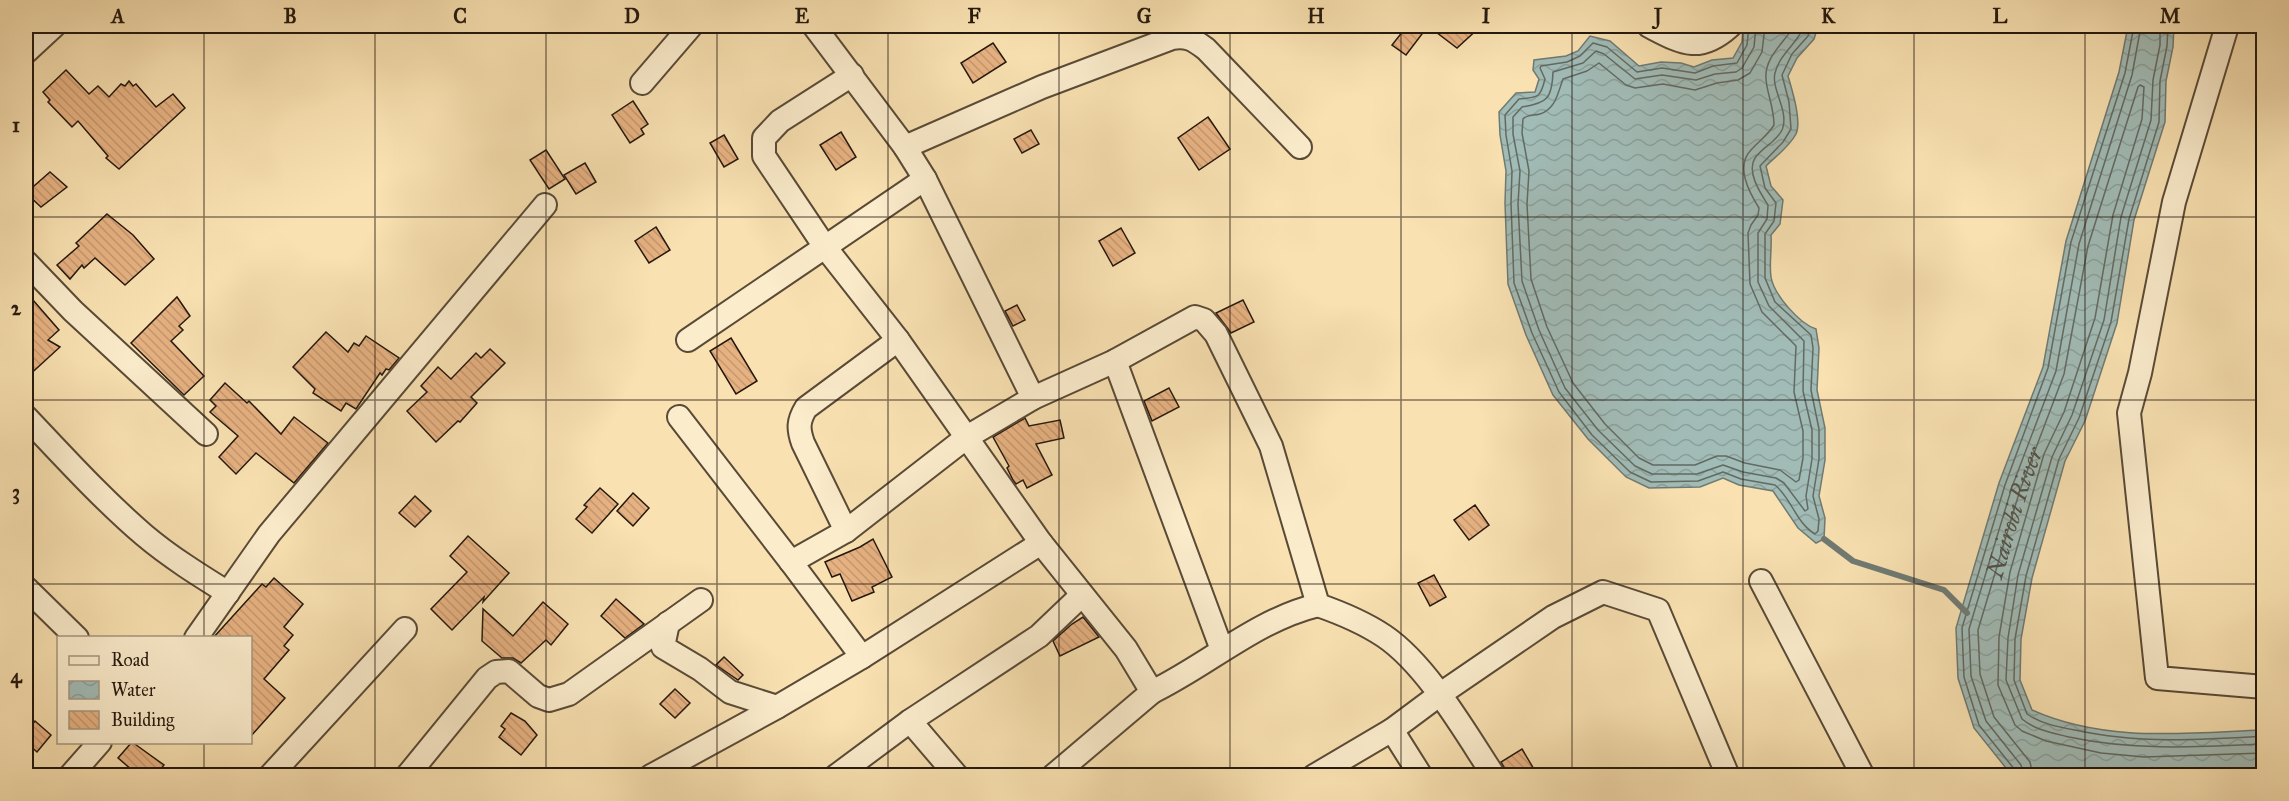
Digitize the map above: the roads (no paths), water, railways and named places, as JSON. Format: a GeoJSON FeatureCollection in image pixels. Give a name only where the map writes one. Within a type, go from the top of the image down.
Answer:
{"type":"FeatureCollection","features":[{"type":"Feature","properties":{"kind":"street"},"geometry":{"type":"LineString","coordinates":[[26,52],[54,26]]}},
{"type":"Feature","properties":{"kind":"street"},"geometry":{"type":"LineString","coordinates":[[642,83],[691,26]]}},
{"type":"Feature","properties":{"kind":"street"},"geometry":{"type":"LineString","coordinates":[[814,26],[905,147],[925,179],[1033,398]]}},
{"type":"Feature","properties":{"kind":"street"},"geometry":{"type":"LineString","coordinates":[[1649,26],[1680,42],[1701,44],[1716,38],[1730,26]]}},
{"type":"Feature","properties":{"kind":"street"},"geometry":{"type":"LineString","coordinates":[[2227,26],[2174,202],[2140,373],[2129,413],[2157,678],[2264,687]]}},
{"type":"Feature","properties":{"kind":"street"},"geometry":{"type":"LineString","coordinates":[[905,147],[1042,87],[1173,38],[1184,36],[1195,40],[1206,49],[1300,147]]}},
{"type":"Feature","properties":{"kind":"street"},"geometry":{"type":"LineString","coordinates":[[852,75],[780,121],[764,138],[764,156],[825,247],[898,340],[1041,543],[1126,649],[1152,692]]}},
{"type":"Feature","properties":{"kind":"street"},"geometry":{"type":"LineString","coordinates":[[688,340],[925,179]]}},
{"type":"Feature","properties":{"kind":"street"},"geometry":{"type":"LineString","coordinates":[[197,636],[269,534],[545,205]]}},
{"type":"Feature","properties":{"kind":"street"},"geometry":{"type":"LineString","coordinates":[[26,262],[73,310],[206,434]]}},
{"type":"Feature","properties":{"kind":"street"},"geometry":{"type":"LineString","coordinates":[[791,561],[846,531],[967,437],[1033,398],[1114,361],[1196,317],[1204,320],[1216,334],[1271,446],[1318,605]]}},
{"type":"Feature","properties":{"kind":"street"},"geometry":{"type":"LineString","coordinates":[[846,531],[803,443],[798,429],[799,419],[806,408],[898,340]]}},
{"type":"Feature","properties":{"kind":"street"},"geometry":{"type":"LineString","coordinates":[[1114,361],[1222,650]]}},
{"type":"Feature","properties":{"kind":"street"},"geometry":{"type":"LineString","coordinates":[[26,417],[117,511],[144,535],[166,553],[228,593]]}},
{"type":"Feature","properties":{"kind":"street"},"geometry":{"type":"LineString","coordinates":[[679,417],[862,657]]}},
{"type":"Feature","properties":{"kind":"street"},"geometry":{"type":"LineString","coordinates":[[651,776],[862,657],[1041,543]]}},
{"type":"Feature","properties":{"kind":"street"},"geometry":{"type":"LineString","coordinates":[[1761,581],[1863,776]]}},
{"type":"Feature","properties":{"kind":"street"},"geometry":{"type":"LineString","coordinates":[[26,588],[75,636]]}},
{"type":"Feature","properties":{"kind":"street"},"geometry":{"type":"LineString","coordinates":[[1314,776],[1392,730],[1439,695],[1553,618],[1603,591],[1658,610],[1728,776]]}},
{"type":"Feature","properties":{"kind":"street"},"geometry":{"type":"LineString","coordinates":[[836,776],[910,721],[1039,636],[1083,595]]}},
{"type":"Feature","properties":{"kind":"street"},"geometry":{"type":"LineString","coordinates":[[407,776],[487,678],[496,672],[509,670],[538,696],[549,700],[569,694],[700,600]]}},
{"type":"Feature","properties":{"kind":"street"},"geometry":{"type":"LineString","coordinates":[[1053,776],[1152,692],[1205,663],[1222,650],[1281,616],[1318,605],[1349,616],[1386,637],[1413,662],[1439,695],[1494,776]]}},
{"type":"Feature","properties":{"kind":"street"},"geometry":{"type":"LineString","coordinates":[[668,623],[663,647],[700,669],[730,692],[777,707]]}},
{"type":"Feature","properties":{"kind":"street"},"geometry":{"type":"LineString","coordinates":[[270,776],[405,629]]}},
{"type":"Feature","properties":{"kind":"street"},"geometry":{"type":"LineString","coordinates":[[910,721],[957,776]]}},
{"type":"Feature","properties":{"kind":"street"},"geometry":{"type":"LineString","coordinates":[[1392,730],[1421,776]]}},
{"type":"Feature","properties":{"kind":"street"},"geometry":{"type":"LineString","coordinates":[[70,776],[98,744]]}},
{"type":"Feature","properties":{"kind":"water"},"geometry":{"type":"Polygon","coordinates":[[[1743,26],[1818,26],[1814,39],[1797,58],[1788,76],[1798,121],[1796,134],[1766,166],[1771,186],[1783,200],[1780,224],[1771,235],[1770,267],[1773,284],[1789,308],[1816,329],[1819,348],[1817,390],[1825,428],[1825,460],[1819,496],[1825,518],[1824,539],[1816,543],[1798,528],[1773,491],[1739,485],[1723,478],[1700,487],[1649,488],[1626,477],[1588,439],[1553,395],[1526,335],[1508,284],[1506,171],[1499,112],[1516,93],[1535,92],[1539,79],[1533,70],[1534,60],[1566,56],[1578,51],[1590,36],[1610,41],[1639,66],[1661,62],[1681,63],[1694,67],[1712,60],[1733,58],[1742,42],[1743,26]]]}},
{"type":"Feature","properties":{"kind":"water","name":"Nairobi River"},"geometry":{"type":"Polygon","coordinates":[[[2128,26],[2174,26],[2173,47],[2166,81],[2165,122],[2134,220],[2117,323],[2085,421],[2065,461],[2032,578],[2021,639],[2020,680],[2032,710],[2088,727],[2117,732],[2175,734],[2263,730],[2263,775],[2028,776],[2010,773],[1974,728],[1958,678],[1956,628],[1999,483],[2043,367],[2066,241],[2119,72],[2128,26]]]}},
{"type":"Feature","properties":{"kind":"waterway"},"geometry":{"type":"LineString","coordinates":[[1824,539],[1853,561],[1944,590],[1967,613]]}}]}
